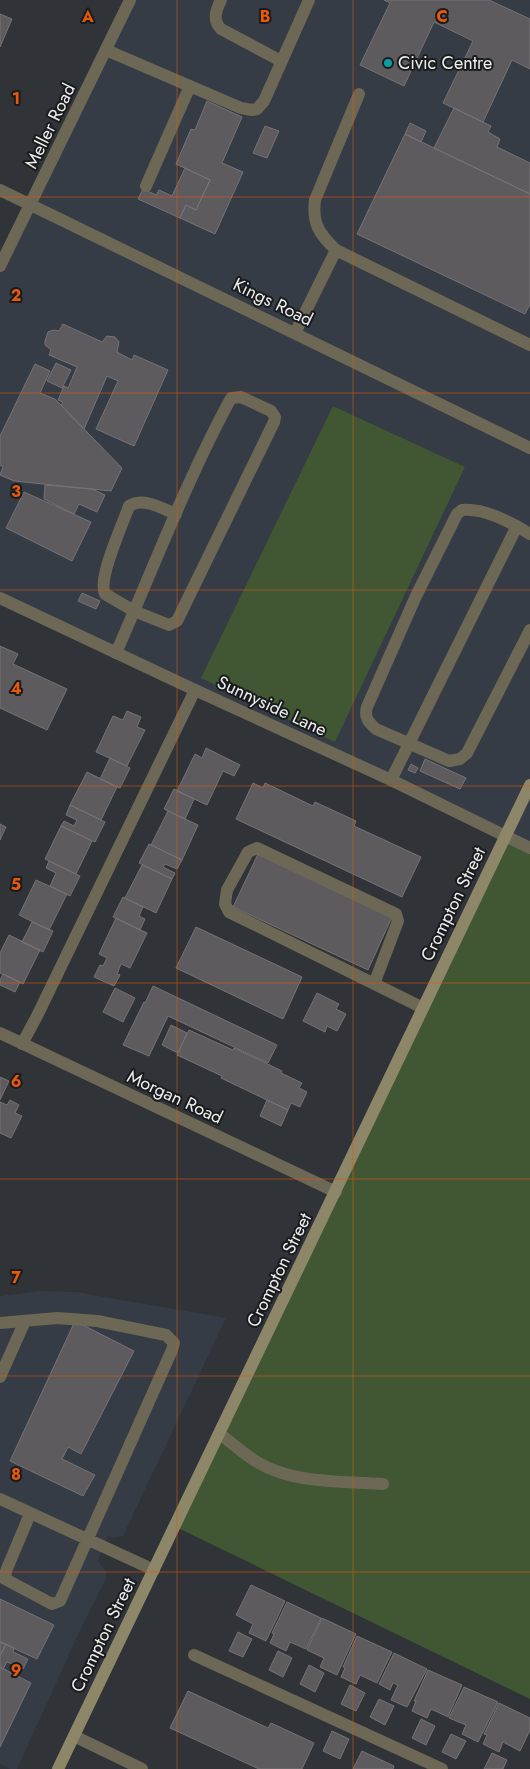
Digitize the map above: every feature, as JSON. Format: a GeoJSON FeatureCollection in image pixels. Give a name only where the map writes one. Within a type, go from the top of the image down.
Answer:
{"type":"FeatureCollection","features":[{"type":"Feature","properties":{"kind":"street","name":"Meller Road"},"geometry":{"type":"LineString","coordinates":[[0,266],[130,0]]}},
{"type":"Feature","properties":{"kind":"street"},"geometry":{"type":"LineString","coordinates":[[220,0],[216,22],[221,29],[281,61]]}},
{"type":"Feature","properties":{"kind":"street"},"geometry":{"type":"LineString","coordinates":[[106,50],[241,108],[257,109],[267,96],[309,0]]}},
{"type":"Feature","properties":{"kind":"street"},"geometry":{"type":"LineString","coordinates":[[146,186],[190,86]]}},
{"type":"Feature","properties":{"kind":"street"},"geometry":{"type":"LineString","coordinates":[[359,94],[315,200],[314,209],[322,237],[336,250],[530,345]]}},
{"type":"Feature","properties":{"kind":"street","name":"Kings Road"},"geometry":{"type":"LineString","coordinates":[[0,190],[530,448]]}},
{"type":"Feature","properties":{"kind":"street"},"geometry":{"type":"LineString","coordinates":[[295,333],[336,250]]}},
{"type":"Feature","properties":{"kind":"street"},"geometry":{"type":"LineString","coordinates":[[116,653],[134,611],[176,514],[231,398],[241,397],[271,411],[274,422],[177,621],[172,625],[165,625],[134,611],[105,594],[102,586],[107,566],[129,506],[145,502],[176,514]]}},
{"type":"Feature","properties":{"kind":"street"},"geometry":{"type":"LineString","coordinates":[[530,534],[517,526],[480,510],[462,510],[457,514],[416,596],[365,712],[369,723],[376,729],[449,761],[456,761],[464,756],[530,630]]}},
{"type":"Feature","properties":{"kind":"street"},"geometry":{"type":"LineString","coordinates":[[390,780],[517,526]]}},
{"type":"Feature","properties":{"kind":"street","name":"Sunnyside Lane"},"geometry":{"type":"LineString","coordinates":[[0,598],[390,780],[530,848]]}},
{"type":"Feature","properties":{"kind":"street"},"geometry":{"type":"LineString","coordinates":[[22,1044],[195,690]]}},
{"type":"Feature","properties":{"kind":"street","name":"Crompton Street"},"geometry":{"type":"LineString","coordinates":[[58,1769],[530,785]]}},
{"type":"Feature","properties":{"kind":"street"},"geometry":{"type":"LineString","coordinates":[[374,984],[398,921],[396,914],[257,848],[248,852],[227,890],[225,904],[229,912],[422,1008]]}},
{"type":"Feature","properties":{"kind":"street","name":"Morgan Road"},"geometry":{"type":"LineString","coordinates":[[0,1033],[336,1192]]}},
{"type":"Feature","properties":{"kind":"street"},"geometry":{"type":"LineString","coordinates":[[0,1322],[57,1318],[97,1321],[166,1335],[174,1343],[60,1601],[52,1604],[5,1579],[6,1571],[30,1514]]}},
{"type":"Feature","properties":{"kind":"street"},"geometry":{"type":"LineString","coordinates":[[0,1378],[25,1321]]}},
{"type":"Feature","properties":{"kind":"street"},"geometry":{"type":"LineString","coordinates":[[220,1434],[257,1462],[280,1473],[305,1479],[383,1484]]}},
{"type":"Feature","properties":{"kind":"street"},"geometry":{"type":"LineString","coordinates":[[0,1500],[154,1570]]}},
{"type":"Feature","properties":{"kind":"street"},"geometry":{"type":"LineString","coordinates":[[194,1656],[435,1767]]}},
{"type":"Feature","properties":{"kind":"street"},"geometry":{"type":"LineString","coordinates":[[74,1736],[142,1769]]}},
{"type":"Feature","properties":{"kind":"shaded area"},"geometry":{"type":"Polygon","coordinates":[[[130,0],[530,0],[530,848],[0,597],[0,268],[130,0]],[[333,406],[335,741],[465,467],[333,406]]]}},
{"type":"Feature","properties":{"kind":"shaded area"},"geometry":{"type":"Polygon","coordinates":[[[41,1291],[76,1292],[226,1318],[123,1536],[113,1538],[108,1536],[98,1561],[106,1571],[106,1579],[83,1624],[17,1769],[10,1769],[0,1764],[0,1296],[41,1291]]]}},
{"type":"Feature","properties":{"kind":"green space"},"geometry":{"type":"Polygon","coordinates":[[[333,406],[465,467],[335,742],[201,678],[333,406]]]}},
{"type":"Feature","properties":{"kind":"green space"},"geometry":{"type":"Polygon","coordinates":[[[506,836],[530,848],[530,1699],[176,1527],[506,836]]]}},
{"type":"Feature","properties":{"kind":"building","name":"Civic Centre"},"geometry":{"type":"Polygon","coordinates":[[[384,0],[489,0],[530,19],[530,69],[512,60],[483,122],[443,103],[473,41],[434,22],[404,86],[360,65],[390,3],[384,0]]]}},
{"type":"Feature","properties":{"kind":"building"},"geometry":{"type":"Polygon","coordinates":[[[0,14],[12,19],[0,47],[0,14]]]}},
{"type":"Feature","properties":{"kind":"building"},"geometry":{"type":"Polygon","coordinates":[[[207,101],[242,117],[222,163],[243,172],[215,234],[180,218],[186,205],[196,210],[210,180],[176,164],[191,129],[195,130],[207,101]]]}},
{"type":"Feature","properties":{"kind":"building"},"geometry":{"type":"Polygon","coordinates":[[[454,108],[491,126],[488,132],[500,139],[497,147],[530,163],[530,194],[434,148],[454,108]]]}},
{"type":"Feature","properties":{"kind":"building"},"geometry":{"type":"Polygon","coordinates":[[[410,123],[426,131],[421,142],[405,134],[410,123]]]}},
{"type":"Feature","properties":{"kind":"building"},"geometry":{"type":"Polygon","coordinates":[[[265,126],[279,131],[267,158],[253,153],[265,126]]]}},
{"type":"Feature","properties":{"kind":"building"},"geometry":{"type":"Polygon","coordinates":[[[405,134],[530,194],[530,304],[525,314],[357,234],[405,134]]]}},
{"type":"Feature","properties":{"kind":"building"},"geometry":{"type":"Polygon","coordinates":[[[185,168],[210,180],[196,210],[186,205],[180,218],[138,199],[143,189],[156,195],[159,190],[172,196],[185,168]]]}},
{"type":"Feature","properties":{"kind":"building"},"geometry":{"type":"Polygon","coordinates":[[[63,324],[102,342],[107,336],[115,337],[119,342],[117,352],[132,360],[134,355],[168,370],[134,446],[96,429],[118,381],[107,376],[84,429],[61,405],[63,402],[58,400],[64,386],[68,388],[77,367],[49,355],[51,350],[45,345],[45,341],[48,332],[59,331],[63,324]]]}},
{"type":"Feature","properties":{"kind":"building"},"geometry":{"type":"Polygon","coordinates":[[[56,363],[71,370],[62,388],[47,381],[56,363]]]}},
{"type":"Feature","properties":{"kind":"building"},"geometry":{"type":"Polygon","coordinates":[[[35,364],[50,371],[40,393],[55,399],[122,468],[111,491],[14,481],[0,475],[3,467],[0,465],[0,436],[35,364]]]}},
{"type":"Feature","properties":{"kind":"building"},"geometry":{"type":"Polygon","coordinates":[[[45,485],[92,489],[105,495],[97,512],[79,504],[74,514],[44,499],[45,485]]]}},
{"type":"Feature","properties":{"kind":"building"},"geometry":{"type":"Polygon","coordinates":[[[24,492],[91,522],[72,561],[6,528],[24,492]]]}},
{"type":"Feature","properties":{"kind":"building"},"geometry":{"type":"Polygon","coordinates":[[[82,593],[100,601],[96,609],[78,601],[82,593]]]}},
{"type":"Feature","properties":{"kind":"building"},"geometry":{"type":"Polygon","coordinates":[[[0,646],[18,654],[13,664],[67,689],[47,730],[0,708],[0,646]]]}},
{"type":"Feature","properties":{"kind":"building"},"geometry":{"type":"Polygon","coordinates":[[[127,711],[141,717],[137,727],[145,730],[127,766],[96,752],[113,716],[123,720],[127,711]]]}},
{"type":"Feature","properties":{"kind":"building"},"geometry":{"type":"Polygon","coordinates":[[[206,748],[240,765],[234,776],[223,771],[207,805],[177,791],[195,754],[202,758],[206,748]]]}},
{"type":"Feature","properties":{"kind":"building"},"geometry":{"type":"Polygon","coordinates":[[[110,758],[130,768],[120,788],[100,779],[110,758]]]}},
{"type":"Feature","properties":{"kind":"building"},"geometry":{"type":"Polygon","coordinates":[[[425,759],[466,778],[460,789],[420,771],[425,759]]]}},
{"type":"Feature","properties":{"kind":"building"},"geometry":{"type":"Polygon","coordinates":[[[411,764],[418,768],[415,773],[408,770],[411,764]]]}},
{"type":"Feature","properties":{"kind":"building"},"geometry":{"type":"Polygon","coordinates":[[[87,772],[117,787],[101,820],[70,805],[87,772]]]}},
{"type":"Feature","properties":{"kind":"building"},"geometry":{"type":"Polygon","coordinates":[[[253,783],[263,788],[265,783],[313,806],[315,802],[356,821],[354,826],[421,857],[402,897],[236,819],[253,783]]]}},
{"type":"Feature","properties":{"kind":"building"},"geometry":{"type":"Polygon","coordinates":[[[174,789],[194,799],[185,819],[164,809],[174,789]]]}},
{"type":"Feature","properties":{"kind":"building"},"geometry":{"type":"Polygon","coordinates":[[[70,805],[105,822],[95,842],[61,826],[64,821],[74,826],[77,820],[66,815],[70,805]]]}},
{"type":"Feature","properties":{"kind":"building"},"geometry":{"type":"Polygon","coordinates":[[[168,811],[198,825],[182,860],[151,845],[168,811]]]}},
{"type":"Feature","properties":{"kind":"building"},"geometry":{"type":"Polygon","coordinates":[[[0,824],[6,827],[0,840],[0,824]]]}},
{"type":"Feature","properties":{"kind":"building"},"geometry":{"type":"Polygon","coordinates":[[[61,826],[92,841],[76,874],[45,859],[61,826]]]}},
{"type":"Feature","properties":{"kind":"building"},"geometry":{"type":"Polygon","coordinates":[[[149,844],[182,860],[177,869],[165,864],[163,867],[175,873],[172,879],[139,863],[149,844]]]}},
{"type":"Feature","properties":{"kind":"building"},"geometry":{"type":"Polygon","coordinates":[[[258,854],[392,917],[368,970],[233,907],[258,854]]]}},
{"type":"Feature","properties":{"kind":"building"},"geometry":{"type":"Polygon","coordinates":[[[49,861],[80,876],[70,896],[50,886],[56,873],[46,868],[49,861]]]}},
{"type":"Feature","properties":{"kind":"building"},"geometry":{"type":"Polygon","coordinates":[[[142,865],[172,879],[156,913],[125,898],[142,865]]]}},
{"type":"Feature","properties":{"kind":"building"},"geometry":{"type":"Polygon","coordinates":[[[36,880],[67,894],[49,930],[19,915],[36,880]]]}},
{"type":"Feature","properties":{"kind":"building"},"geometry":{"type":"Polygon","coordinates":[[[123,897],[143,907],[139,916],[145,919],[140,930],[113,917],[123,897]]]}},
{"type":"Feature","properties":{"kind":"building"},"geometry":{"type":"Polygon","coordinates":[[[116,918],[147,933],[130,968],[121,964],[117,974],[120,975],[114,986],[94,977],[100,965],[103,966],[107,958],[99,954],[116,918]]]}},
{"type":"Feature","properties":{"kind":"building"},"geometry":{"type":"Polygon","coordinates":[[[32,922],[53,931],[43,952],[22,942],[32,922]]]}},
{"type":"Feature","properties":{"kind":"building"},"geometry":{"type":"Polygon","coordinates":[[[196,927],[302,977],[283,1019],[176,968],[196,927]]]}},
{"type":"Feature","properties":{"kind":"building"},"geometry":{"type":"Polygon","coordinates":[[[9,935],[40,950],[23,984],[0,973],[0,953],[9,935]]]}},
{"type":"Feature","properties":{"kind":"building"},"geometry":{"type":"Polygon","coordinates":[[[3,974],[20,982],[15,992],[0,985],[3,974]]]}},
{"type":"Feature","properties":{"kind":"building"},"geometry":{"type":"Polygon","coordinates":[[[153,986],[277,1045],[268,1063],[168,1016],[149,1056],[123,1045],[153,986]]]}},
{"type":"Feature","properties":{"kind":"building"},"geometry":{"type":"Polygon","coordinates":[[[115,988],[135,998],[123,1022],[103,1012],[115,988]]]}},
{"type":"Feature","properties":{"kind":"building"},"geometry":{"type":"Polygon","coordinates":[[[317,993],[339,1004],[336,1009],[346,1014],[337,1031],[327,1026],[325,1032],[303,1021],[317,993]]]}},
{"type":"Feature","properties":{"kind":"building"},"geometry":{"type":"Polygon","coordinates":[[[171,1025],[187,1033],[178,1053],[162,1045],[171,1025]]]}},
{"type":"Feature","properties":{"kind":"building"},"geometry":{"type":"Polygon","coordinates":[[[189,1030],[233,1050],[234,1048],[282,1071],[281,1073],[302,1083],[299,1088],[307,1092],[300,1107],[291,1103],[288,1110],[177,1055],[189,1030]]]}},
{"type":"Feature","properties":{"kind":"building"},"geometry":{"type":"Polygon","coordinates":[[[0,1077],[9,1081],[0,1100],[0,1077]]]}},
{"type":"Feature","properties":{"kind":"building"},"geometry":{"type":"Polygon","coordinates":[[[10,1100],[19,1105],[15,1113],[22,1116],[11,1138],[0,1133],[0,1102],[7,1105],[10,1100]]]}},
{"type":"Feature","properties":{"kind":"building"},"geometry":{"type":"Polygon","coordinates":[[[267,1100],[288,1110],[281,1126],[260,1116],[267,1100]]]}},
{"type":"Feature","properties":{"kind":"building"},"geometry":{"type":"Polygon","coordinates":[[[75,1321],[134,1351],[81,1454],[68,1447],[62,1459],[95,1475],[83,1496],[10,1461],[75,1321]]]}},
{"type":"Feature","properties":{"kind":"building"},"geometry":{"type":"Polygon","coordinates":[[[251,1585],[285,1601],[266,1641],[249,1633],[253,1624],[236,1615],[251,1585]]]}},
{"type":"Feature","properties":{"kind":"building"},"geometry":{"type":"Polygon","coordinates":[[[0,1599],[54,1625],[37,1659],[0,1642],[0,1599]]]}},
{"type":"Feature","properties":{"kind":"building"},"geometry":{"type":"Polygon","coordinates":[[[287,1602],[321,1618],[306,1649],[290,1642],[286,1651],[270,1643],[274,1634],[272,1633],[287,1602]]]}},
{"type":"Feature","properties":{"kind":"building"},"geometry":{"type":"Polygon","coordinates":[[[322,1618],[356,1634],[337,1675],[320,1667],[324,1658],[307,1650],[322,1618]]]}},
{"type":"Feature","properties":{"kind":"building"},"geometry":{"type":"Polygon","coordinates":[[[238,1632],[252,1639],[243,1657],[229,1651],[238,1632]]]}},
{"type":"Feature","properties":{"kind":"building"},"geometry":{"type":"Polygon","coordinates":[[[357,1636],[392,1652],[377,1683],[360,1675],[356,1684],[341,1677],[345,1668],[343,1667],[357,1636]]]}},
{"type":"Feature","properties":{"kind":"building"},"geometry":{"type":"Polygon","coordinates":[[[0,1642],[6,1644],[0,1656],[0,1642]]]}},
{"type":"Feature","properties":{"kind":"building"},"geometry":{"type":"Polygon","coordinates":[[[6,1644],[14,1648],[13,1652],[28,1659],[23,1669],[7,1662],[3,1669],[0,1667],[0,1656],[6,1644]]]}},
{"type":"Feature","properties":{"kind":"building"},"geometry":{"type":"Polygon","coordinates":[[[278,1651],[292,1658],[283,1677],[269,1670],[278,1651]]]}},
{"type":"Feature","properties":{"kind":"building"},"geometry":{"type":"Polygon","coordinates":[[[394,1653],[427,1669],[407,1707],[391,1700],[398,1685],[393,1683],[390,1690],[379,1684],[394,1653]]]}},
{"type":"Feature","properties":{"kind":"building"},"geometry":{"type":"Polygon","coordinates":[[[309,1665],[324,1673],[315,1692],[300,1684],[309,1665]]]}},
{"type":"Feature","properties":{"kind":"building"},"geometry":{"type":"Polygon","coordinates":[[[0,1667],[31,1683],[0,1747],[0,1667]]]}},
{"type":"Feature","properties":{"kind":"building"},"geometry":{"type":"Polygon","coordinates":[[[428,1670],[462,1685],[448,1717],[431,1709],[427,1718],[412,1711],[416,1701],[414,1701],[428,1670]]]}},
{"type":"Feature","properties":{"kind":"building"},"geometry":{"type":"Polygon","coordinates":[[[350,1685],[365,1693],[356,1711],[341,1704],[350,1685]]]}},
{"type":"Feature","properties":{"kind":"building"},"geometry":{"type":"Polygon","coordinates":[[[464,1687],[498,1702],[478,1742],[462,1734],[466,1725],[449,1718],[464,1687]]]}},
{"type":"Feature","properties":{"kind":"building"},"geometry":{"type":"Polygon","coordinates":[[[188,1691],[268,1728],[271,1723],[314,1743],[302,1769],[259,1769],[170,1728],[188,1691]]]}},
{"type":"Feature","properties":{"kind":"building"},"geometry":{"type":"Polygon","coordinates":[[[379,1699],[394,1706],[385,1725],[370,1717],[379,1699]]]}},
{"type":"Feature","properties":{"kind":"building"},"geometry":{"type":"Polygon","coordinates":[[[499,1703],[530,1718],[530,1730],[520,1751],[503,1742],[499,1752],[483,1744],[487,1735],[484,1734],[499,1703]]]}},
{"type":"Feature","properties":{"kind":"building"},"geometry":{"type":"Polygon","coordinates":[[[421,1719],[435,1726],[426,1745],[412,1738],[421,1719]]]}},
{"type":"Feature","properties":{"kind":"building"},"geometry":{"type":"Polygon","coordinates":[[[332,1731],[349,1739],[340,1759],[323,1751],[332,1731]]]}},
{"type":"Feature","properties":{"kind":"building"},"geometry":{"type":"Polygon","coordinates":[[[451,1734],[466,1741],[456,1759],[442,1752],[451,1734]]]}},
{"type":"Feature","properties":{"kind":"building"},"geometry":{"type":"Polygon","coordinates":[[[362,1751],[394,1766],[393,1769],[353,1769],[362,1751]]]}},
{"type":"Feature","properties":{"kind":"building"},"geometry":{"type":"Polygon","coordinates":[[[492,1753],[507,1760],[503,1769],[484,1769],[492,1753]]]}},
{"type":"Feature","properties":{"kind":"place","name":"Civic Centre"},"geometry":{"type":"Point","coordinates":[388,63]}}]}
